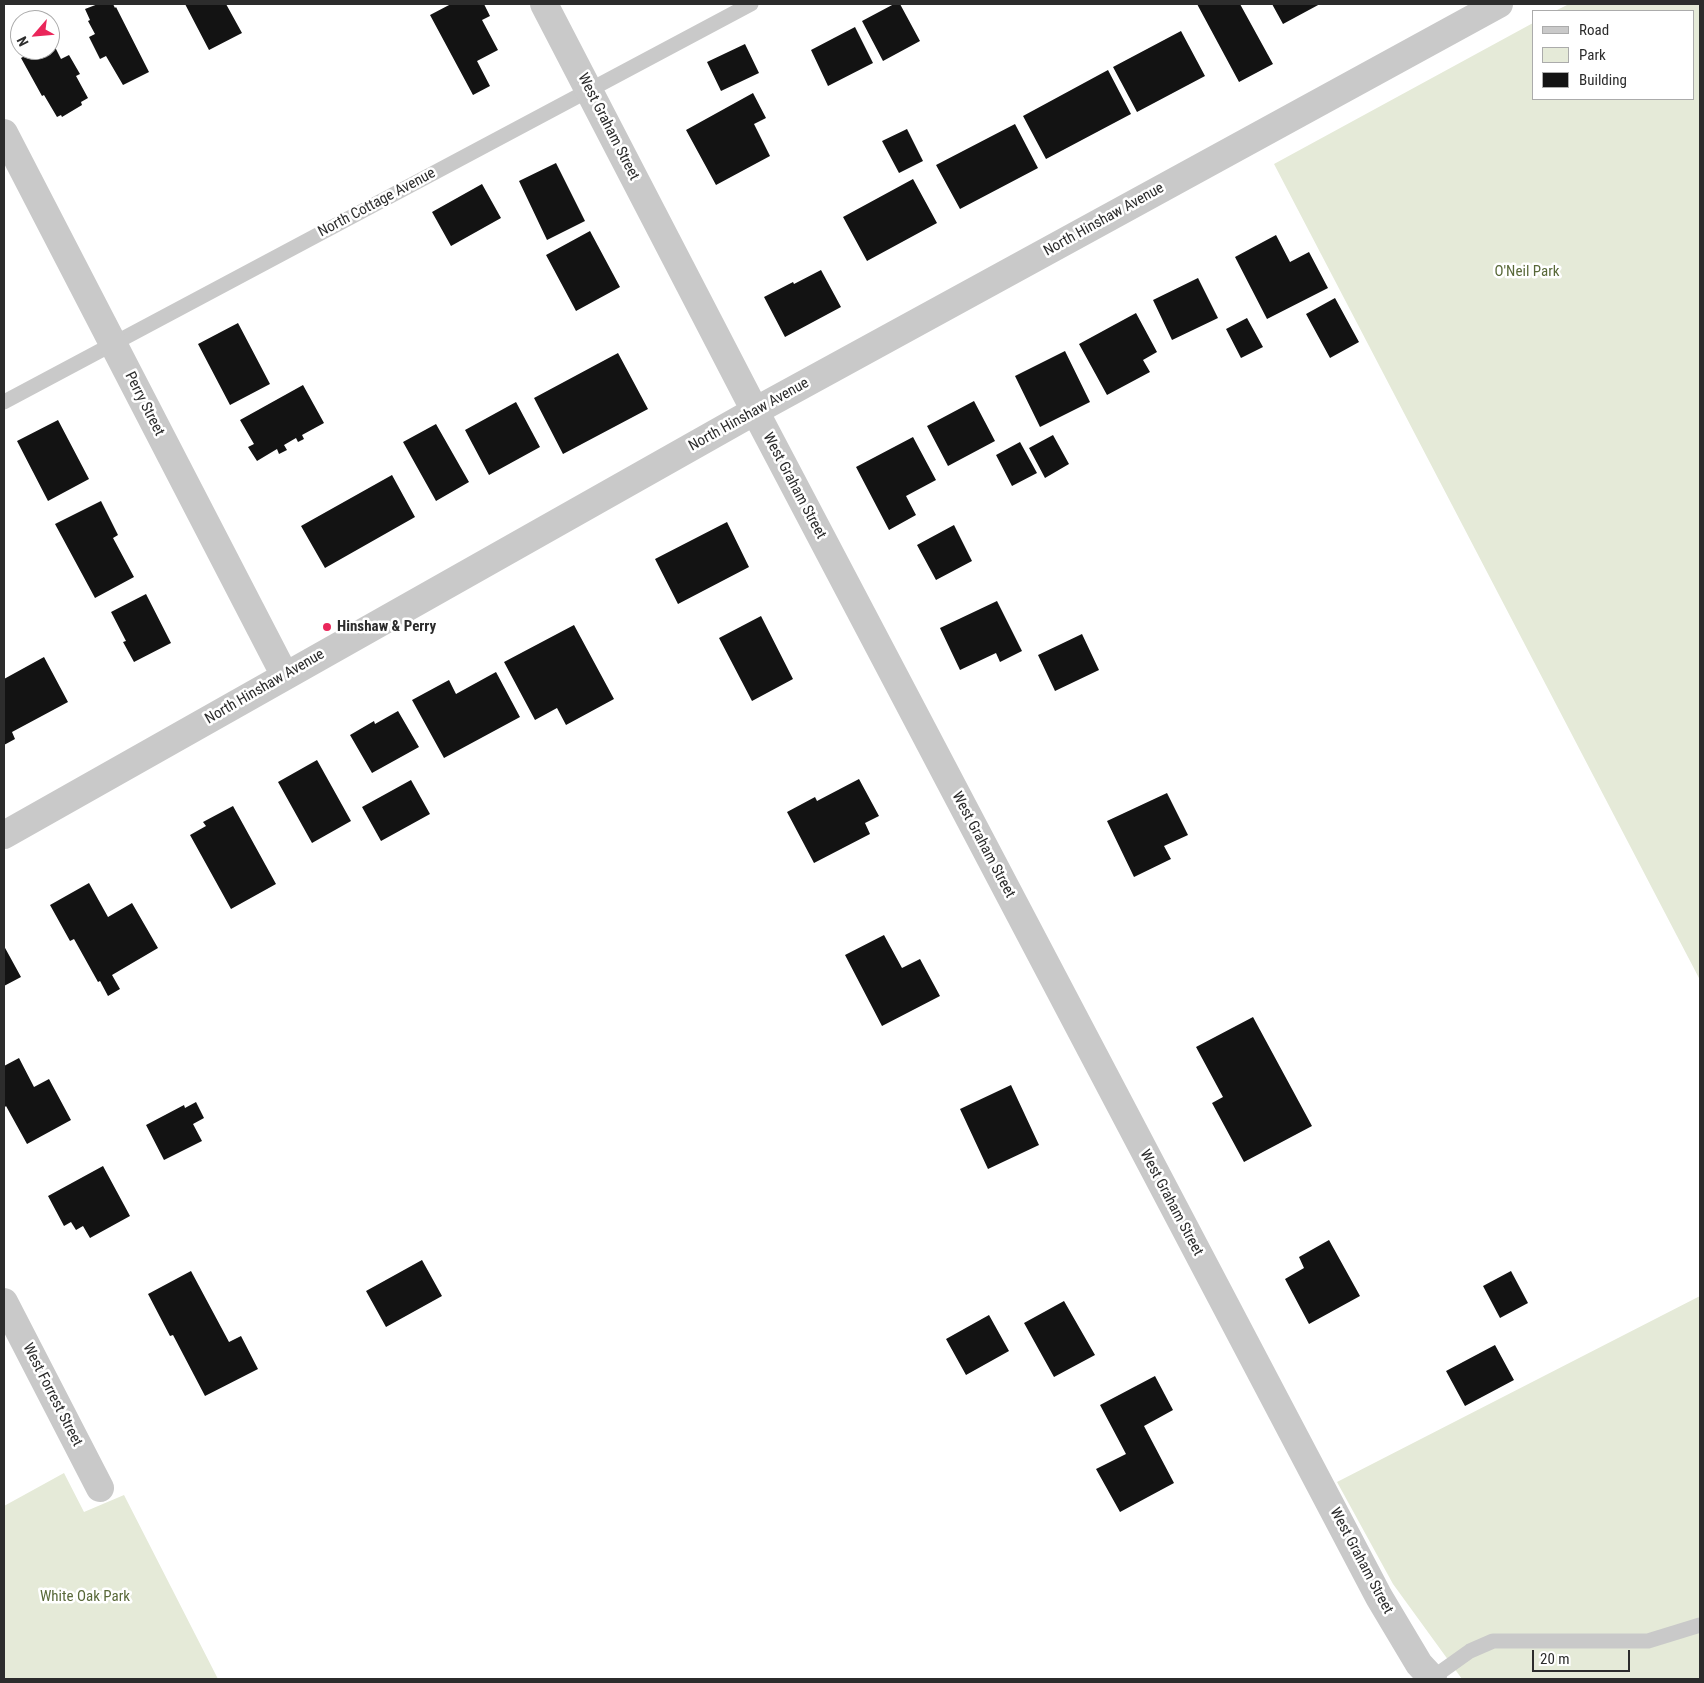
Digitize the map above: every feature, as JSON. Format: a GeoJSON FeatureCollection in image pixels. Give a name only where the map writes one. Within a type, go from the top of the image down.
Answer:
{"type":"FeatureCollection","features":[{"type":"Feature","properties":{"kind":"street","name":"West Graham Street"},"geometry":{"type":"LineString","coordinates":[[544,4],[755,412],[1378,1597],[1419,1664],[1433,1679]]}},
{"type":"Feature","properties":{"kind":"street","name":"North Hinshaw Avenue"},"geometry":{"type":"LineString","coordinates":[[4,835],[755,412],[1499,4]]}},
{"type":"Feature","properties":{"kind":"street","name":"Perry Street"},"geometry":{"type":"LineString","coordinates":[[4,132],[285,676]]}},
{"type":"Feature","properties":{"kind":"street","name":"West Forrest Street"},"geometry":{"type":"LineString","coordinates":[[4,1302],[100,1488]]}},
{"type":"Feature","properties":{"kind":"lane","name":"North Cottage Avenue"},"geometry":{"type":"LineString","coordinates":[[4,402],[751,4]]}},
{"type":"Feature","properties":{"kind":"lane"},"geometry":{"type":"LineString","coordinates":[[1433,1679],[1470,1651],[1493,1641],[1648,1641],[1700,1625]]}},
{"type":"Feature","properties":{"kind":"green space","name":"O'Neil Park"},"geometry":{"type":"Polygon","coordinates":[[[1569,4],[1700,4],[1700,980],[1274,164],[1532,24],[1532,100],[1694,100],[1694,10],[1557,10],[1569,4]]]}},
{"type":"Feature","properties":{"kind":"green space"},"geometry":{"type":"Polygon","coordinates":[[[1700,1296],[1700,1679],[1462,1679],[1393,1584],[1337,1482],[1700,1296]]]}},
{"type":"Feature","properties":{"kind":"green space","name":"White Oak Park"},"geometry":{"type":"Polygon","coordinates":[[[64,1473],[84,1512],[124,1495],[218,1679],[4,1679],[4,1506],[64,1473]]]}},
{"type":"Feature","properties":{"kind":"building"},"geometry":{"type":"Polygon","coordinates":[[[98,4],[113,4],[116,7],[149,72],[123,85],[106,56],[100,59],[89,37],[95,34],[88,21],[90,20],[85,9],[98,4]]]}},
{"type":"Feature","properties":{"kind":"building"},"geometry":{"type":"Polygon","coordinates":[[[185,4],[226,4],[242,33],[209,50],[185,4]]]}},
{"type":"Feature","properties":{"kind":"building"},"geometry":{"type":"Polygon","coordinates":[[[451,4],[484,4],[490,16],[482,20],[498,50],[477,61],[490,86],[473,95],[430,15],[451,4]]]}},
{"type":"Feature","properties":{"kind":"building"},"geometry":{"type":"Polygon","coordinates":[[[894,4],[900,4],[920,41],[883,61],[862,21],[894,4]]]}},
{"type":"Feature","properties":{"kind":"building"},"geometry":{"type":"Polygon","coordinates":[[[1197,4],[1240,4],[1273,64],[1239,82],[1197,4]]]}},
{"type":"Feature","properties":{"kind":"building"},"geometry":{"type":"Polygon","coordinates":[[[1272,4],[1320,4],[1283,24],[1272,4]]]}},
{"type":"Feature","properties":{"kind":"building"},"geometry":{"type":"Polygon","coordinates":[[[855,27],[873,63],[828,86],[811,50],[855,27]]]}},
{"type":"Feature","properties":{"kind":"building"},"geometry":{"type":"Polygon","coordinates":[[[1181,31],[1205,76],[1137,112],[1113,67],[1181,31]]]}},
{"type":"Feature","properties":{"kind":"building"},"geometry":{"type":"Polygon","coordinates":[[[745,44],[759,73],[721,91],[707,62],[745,44]]]}},
{"type":"Feature","properties":{"kind":"building"},"geometry":{"type":"Polygon","coordinates":[[[69,55],[80,74],[76,76],[88,98],[81,102],[82,105],[62,117],[61,115],[57,117],[44,95],[42,96],[22,60],[60,60],[60,57],[61,59],[69,55]]]}},
{"type":"Feature","properties":{"kind":"building"},"geometry":{"type":"Polygon","coordinates":[[[1108,70],[1131,114],[1046,159],[1023,116],[1108,70]]]}},
{"type":"Feature","properties":{"kind":"building"},"geometry":{"type":"Polygon","coordinates":[[[753,93],[766,118],[754,124],[770,156],[716,185],[686,130],[753,93]]]}},
{"type":"Feature","properties":{"kind":"building"},"geometry":{"type":"Polygon","coordinates":[[[1015,124],[1038,168],[960,209],[936,165],[1015,124]]]}},
{"type":"Feature","properties":{"kind":"building"},"geometry":{"type":"Polygon","coordinates":[[[907,129],[923,161],[899,173],[882,141],[907,129]]]}},
{"type":"Feature","properties":{"kind":"building"},"geometry":{"type":"Polygon","coordinates":[[[556,163],[585,221],[547,240],[519,181],[556,163]]]}},
{"type":"Feature","properties":{"kind":"building"},"geometry":{"type":"Polygon","coordinates":[[[913,179],[937,223],[867,261],[843,217],[913,179]]]}},
{"type":"Feature","properties":{"kind":"building"},"geometry":{"type":"Polygon","coordinates":[[[482,184],[501,218],[451,246],[432,212],[482,184]]]}},
{"type":"Feature","properties":{"kind":"building"},"geometry":{"type":"Polygon","coordinates":[[[590,231],[620,287],[576,311],[546,255],[590,231]]]}},
{"type":"Feature","properties":{"kind":"building"},"geometry":{"type":"Polygon","coordinates":[[[1276,235],[1290,262],[1309,252],[1328,288],[1267,319],[1235,257],[1276,235]]]}},
{"type":"Feature","properties":{"kind":"building"},"geometry":{"type":"Polygon","coordinates":[[[821,270],[841,307],[785,337],[764,297],[821,270]]]}},
{"type":"Feature","properties":{"kind":"building"},"geometry":{"type":"Polygon","coordinates":[[[1198,278],[1218,318],[1172,340],[1153,300],[1198,278]]]}},
{"type":"Feature","properties":{"kind":"building"},"geometry":{"type":"Polygon","coordinates":[[[1335,298],[1359,342],[1330,358],[1306,314],[1335,298]]]}},
{"type":"Feature","properties":{"kind":"building"},"geometry":{"type":"Polygon","coordinates":[[[1136,313],[1157,352],[1143,360],[1150,372],[1107,395],[1079,344],[1136,313]]]}},
{"type":"Feature","properties":{"kind":"building"},"geometry":{"type":"Polygon","coordinates":[[[1247,318],[1263,347],[1241,358],[1226,329],[1247,318]]]}},
{"type":"Feature","properties":{"kind":"building"},"geometry":{"type":"Polygon","coordinates":[[[238,323],[270,384],[230,405],[198,344],[238,323]]]}},
{"type":"Feature","properties":{"kind":"building"},"geometry":{"type":"Polygon","coordinates":[[[1065,351],[1090,402],[1040,427],[1015,376],[1065,351]]]}},
{"type":"Feature","properties":{"kind":"building"},"geometry":{"type":"Polygon","coordinates":[[[618,353],[648,409],[563,454],[534,398],[618,353]]]}},
{"type":"Feature","properties":{"kind":"building"},"geometry":{"type":"Polygon","coordinates":[[[303,385],[324,423],[302,435],[304,439],[298,442],[296,438],[284,445],[287,450],[279,454],[277,449],[257,461],[248,447],[254,444],[240,420],[303,385]]]}},
{"type":"Feature","properties":{"kind":"building"},"geometry":{"type":"Polygon","coordinates":[[[974,401],[995,441],[948,466],[927,426],[974,401]]]}},
{"type":"Feature","properties":{"kind":"building"},"geometry":{"type":"Polygon","coordinates":[[[516,402],[540,447],[489,475],[465,430],[516,402]]]}},
{"type":"Feature","properties":{"kind":"building"},"geometry":{"type":"Polygon","coordinates":[[[58,420],[89,479],[48,501],[17,441],[58,420]]]}},
{"type":"Feature","properties":{"kind":"building"},"geometry":{"type":"Polygon","coordinates":[[[436,424],[469,482],[436,501],[403,442],[436,424]]]}},
{"type":"Feature","properties":{"kind":"building"},"geometry":{"type":"Polygon","coordinates":[[[1053,435],[1069,464],[1045,478],[1029,448],[1053,435]]]}},
{"type":"Feature","properties":{"kind":"building"},"geometry":{"type":"Polygon","coordinates":[[[913,437],[936,480],[906,496],[916,515],[889,530],[856,467],[913,437]]]}},
{"type":"Feature","properties":{"kind":"building"},"geometry":{"type":"Polygon","coordinates":[[[1020,442],[1037,473],[1012,486],[996,455],[1020,442]]]}},
{"type":"Feature","properties":{"kind":"building"},"geometry":{"type":"Polygon","coordinates":[[[392,475],[415,517],[325,568],[301,526],[392,475]]]}},
{"type":"Feature","properties":{"kind":"building"},"geometry":{"type":"Polygon","coordinates":[[[101,501],[118,535],[113,538],[134,577],[95,598],[55,524],[101,501]]]}},
{"type":"Feature","properties":{"kind":"building"},"geometry":{"type":"Polygon","coordinates":[[[727,522],[749,567],[678,604],[655,559],[727,522]]]}},
{"type":"Feature","properties":{"kind":"building"},"geometry":{"type":"Polygon","coordinates":[[[954,525],[972,561],[936,580],[917,545],[954,525]]]}},
{"type":"Feature","properties":{"kind":"building"},"geometry":{"type":"Polygon","coordinates":[[[146,594],[171,643],[134,662],[123,642],[126,641],[111,612],[146,594]]]}},
{"type":"Feature","properties":{"kind":"building"},"geometry":{"type":"Polygon","coordinates":[[[997,601],[1022,651],[1000,662],[996,653],[960,670],[940,628],[997,601]]]}},
{"type":"Feature","properties":{"kind":"building"},"geometry":{"type":"Polygon","coordinates":[[[761,616],[793,679],[752,701],[719,638],[761,616]]]}},
{"type":"Feature","properties":{"kind":"building"},"geometry":{"type":"Polygon","coordinates":[[[574,625],[614,699],[566,725],[557,708],[535,720],[504,662],[574,625]]]}},
{"type":"Feature","properties":{"kind":"building"},"geometry":{"type":"Polygon","coordinates":[[[1082,634],[1099,670],[1055,691],[1038,655],[1082,634]]]}},
{"type":"Feature","properties":{"kind":"building"},"geometry":{"type":"Polygon","coordinates":[[[44,657],[68,702],[12,732],[15,739],[4,745],[4,679],[44,657]]]}},
{"type":"Feature","properties":{"kind":"building"},"geometry":{"type":"Polygon","coordinates":[[[496,672],[520,717],[444,758],[412,700],[449,680],[456,694],[496,672]]]}},
{"type":"Feature","properties":{"kind":"building"},"geometry":{"type":"Polygon","coordinates":[[[398,711],[419,747],[372,773],[350,735],[374,721],[375,724],[398,711]]]}},
{"type":"Feature","properties":{"kind":"building"},"geometry":{"type":"Polygon","coordinates":[[[317,760],[351,821],[312,843],[278,782],[317,760]]]}},
{"type":"Feature","properties":{"kind":"building"},"geometry":{"type":"Polygon","coordinates":[[[859,779],[879,816],[865,823],[870,834],[814,863],[787,812],[815,797],[817,801],[859,779]]]}},
{"type":"Feature","properties":{"kind":"building"},"geometry":{"type":"Polygon","coordinates":[[[411,780],[430,814],[381,841],[362,807],[411,780]]]}},
{"type":"Feature","properties":{"kind":"building"},"geometry":{"type":"Polygon","coordinates":[[[1167,793],[1188,835],[1164,846],[1171,859],[1134,877],[1107,821],[1167,793]]]}},
{"type":"Feature","properties":{"kind":"building"},"geometry":{"type":"Polygon","coordinates":[[[233,806],[276,884],[231,909],[190,835],[206,826],[203,822],[233,806]]]}},
{"type":"Feature","properties":{"kind":"building"},"geometry":{"type":"Polygon","coordinates":[[[89,883],[108,917],[132,903],[158,948],[112,975],[120,989],[108,996],[74,939],[70,941],[50,905],[89,883]]]}},
{"type":"Feature","properties":{"kind":"building"},"geometry":{"type":"Polygon","coordinates":[[[884,935],[902,968],[920,959],[940,996],[882,1026],[845,955],[884,935]]]}},
{"type":"Feature","properties":{"kind":"building"},"geometry":{"type":"Polygon","coordinates":[[[4,946],[21,977],[4,986],[4,946]]]}},
{"type":"Feature","properties":{"kind":"building"},"geometry":{"type":"Polygon","coordinates":[[[1253,1017],[1312,1126],[1244,1162],[1212,1103],[1223,1097],[1196,1047],[1253,1017]]]}},
{"type":"Feature","properties":{"kind":"building"},"geometry":{"type":"Polygon","coordinates":[[[19,1058],[34,1087],[49,1079],[71,1120],[27,1144],[6,1106],[4,1108],[4,1066],[19,1058]]]}},
{"type":"Feature","properties":{"kind":"building"},"geometry":{"type":"Polygon","coordinates":[[[1011,1085],[1039,1145],[988,1169],[960,1109],[1011,1085]]]}},
{"type":"Feature","properties":{"kind":"building"},"geometry":{"type":"Polygon","coordinates":[[[196,1102],[204,1118],[193,1124],[202,1141],[164,1160],[146,1125],[184,1105],[185,1108],[196,1102]]]}},
{"type":"Feature","properties":{"kind":"building"},"geometry":{"type":"Polygon","coordinates":[[[103,1166],[130,1216],[90,1238],[83,1226],[76,1230],[71,1222],[64,1226],[48,1196],[103,1166]]]}},
{"type":"Feature","properties":{"kind":"building"},"geometry":{"type":"Polygon","coordinates":[[[1329,1240],[1360,1296],[1309,1324],[1285,1279],[1304,1268],[1299,1257],[1329,1240]]]}},
{"type":"Feature","properties":{"kind":"building"},"geometry":{"type":"Polygon","coordinates":[[[422,1260],[442,1296],[386,1327],[366,1291],[422,1260]]]}},
{"type":"Feature","properties":{"kind":"building"},"geometry":{"type":"Polygon","coordinates":[[[191,1271],[229,1342],[241,1336],[258,1369],[205,1396],[173,1335],[170,1336],[148,1294],[191,1271]]]}},
{"type":"Feature","properties":{"kind":"building"},"geometry":{"type":"Polygon","coordinates":[[[1511,1271],[1528,1303],[1500,1318],[1483,1286],[1511,1271]]]}},
{"type":"Feature","properties":{"kind":"building"},"geometry":{"type":"Polygon","coordinates":[[[1064,1301],[1095,1355],[1054,1377],[1024,1323],[1064,1301]]]}},
{"type":"Feature","properties":{"kind":"building"},"geometry":{"type":"Polygon","coordinates":[[[989,1315],[1009,1351],[966,1375],[946,1339],[989,1315]]]}},
{"type":"Feature","properties":{"kind":"building"},"geometry":{"type":"Polygon","coordinates":[[[1495,1345],[1514,1380],[1465,1406],[1446,1371],[1495,1345]]]}},
{"type":"Feature","properties":{"kind":"building"},"geometry":{"type":"Polygon","coordinates":[[[1155,1376],[1173,1410],[1144,1426],[1174,1483],[1120,1512],[1096,1469],[1126,1454],[1100,1405],[1155,1376]]]}},
{"type":"Feature","properties":{"kind":"place","name":"Hinshaw & Perry"},"geometry":{"type":"Point","coordinates":[327,627]}}]}
